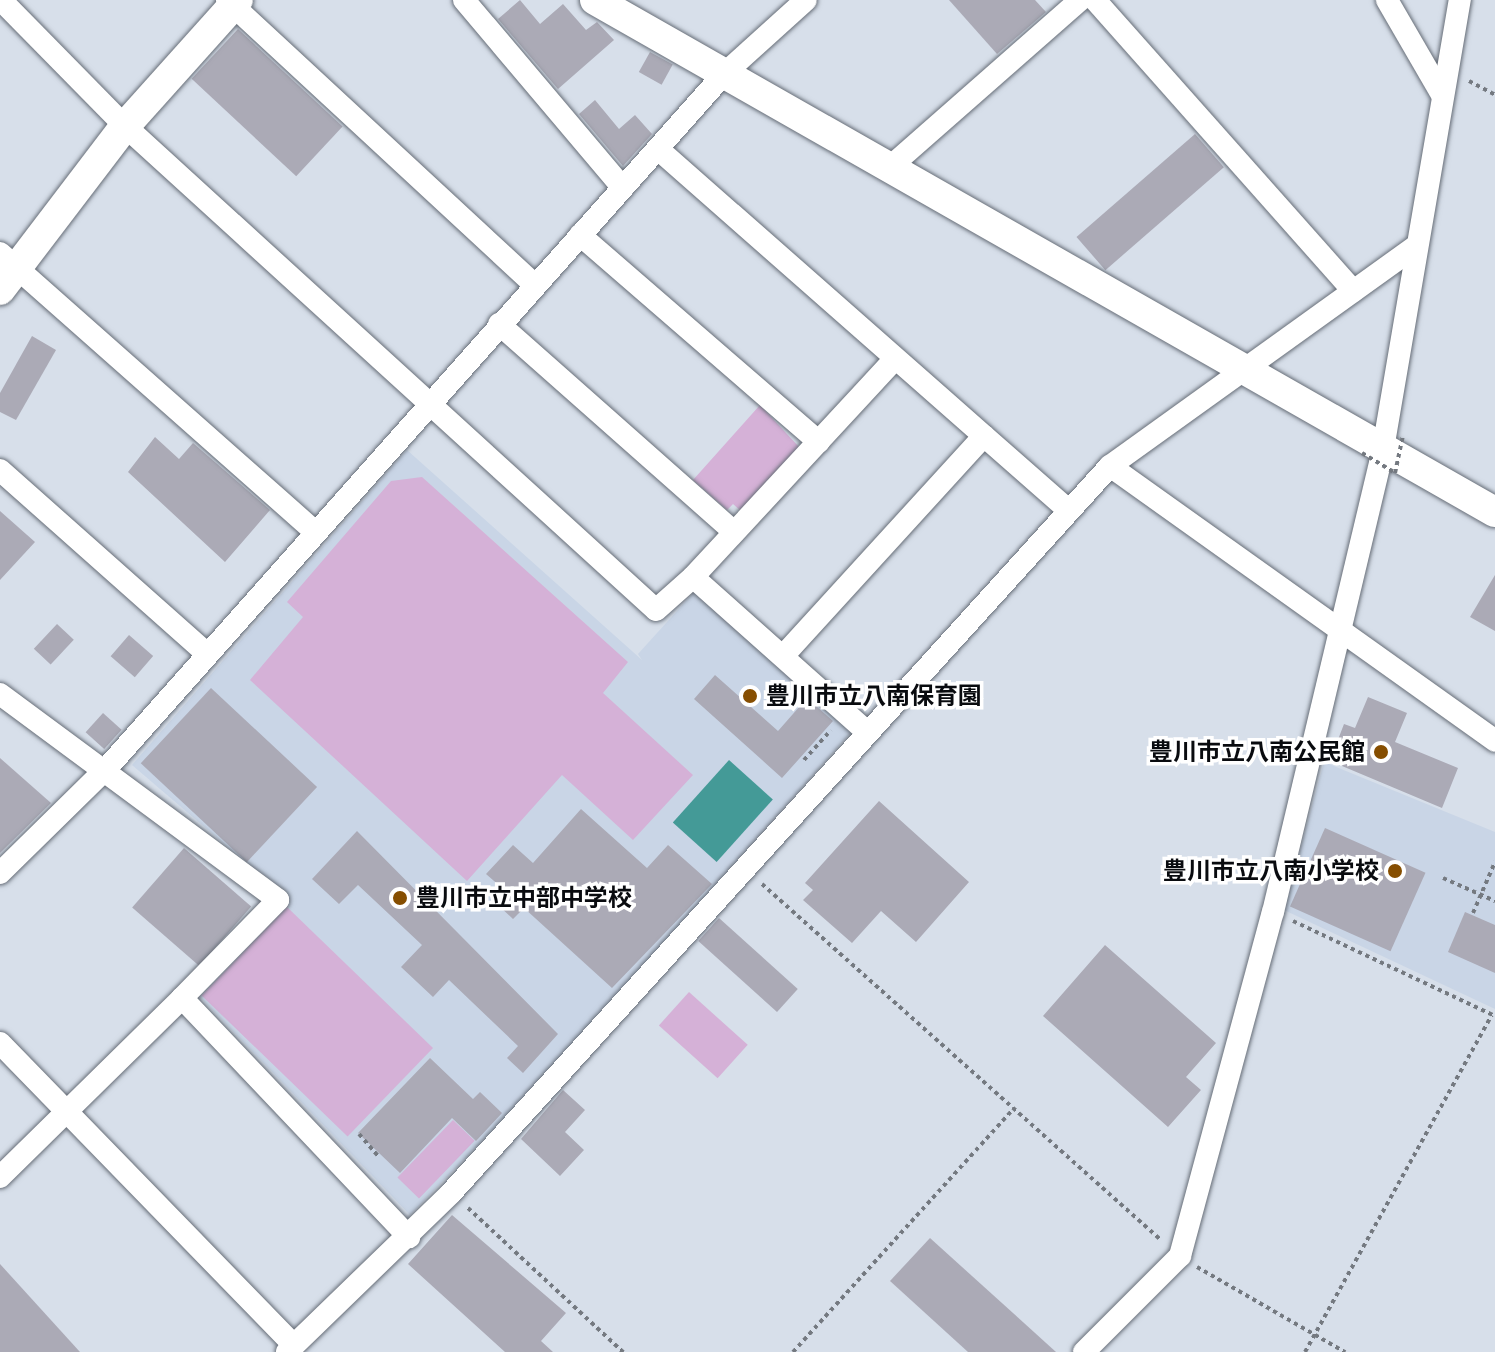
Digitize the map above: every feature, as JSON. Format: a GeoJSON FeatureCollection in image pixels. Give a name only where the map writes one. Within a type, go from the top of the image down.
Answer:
{"type":"FeatureCollection","features":[{"type":"Feature","properties":{"kind":"street"},"geometry":{"type":"LineString","coordinates":[[1,0],[125,126],[656,610],[693,577],[895,359]]}},
{"type":"Feature","properties":{"kind":"street"},"geometry":{"type":"LineString","coordinates":[[464,0],[623,188]]}},
{"type":"Feature","properties":{"kind":"street"},"geometry":{"type":"LineString","coordinates":[[595,0],[1495,512]]}},
{"type":"Feature","properties":{"kind":"street"},"geometry":{"type":"LineString","coordinates":[[0,873],[108,767],[314,531],[724,74],[806,0]]}},
{"type":"Feature","properties":{"kind":"street"},"geometry":{"type":"LineString","coordinates":[[890,167],[1080,0]]}},
{"type":"Feature","properties":{"kind":"street"},"geometry":{"type":"LineString","coordinates":[[1095,0],[1353,291]]}},
{"type":"Feature","properties":{"kind":"street"},"geometry":{"type":"LineString","coordinates":[[1387,0],[1442,95]]}},
{"type":"Feature","properties":{"kind":"street"},"geometry":{"type":"LineString","coordinates":[[1084,1352],[1180,1256],[1273,912],[1335,633],[1383,446],[1460,0]]}},
{"type":"Feature","properties":{"kind":"street"},"geometry":{"type":"LineString","coordinates":[[314,531],[6,270],[233,2],[535,285]]}},
{"type":"Feature","properties":{"kind":"street"},"geometry":{"type":"LineString","coordinates":[[658,149],[1067,509]]}},
{"type":"Feature","properties":{"kind":"street"},"geometry":{"type":"LineString","coordinates":[[580,235],[819,442]]}},
{"type":"Feature","properties":{"kind":"street"},"geometry":{"type":"LineString","coordinates":[[0,1043],[68,1111],[290,1348],[409,1237],[451,1193],[1067,509],[1110,466],[1415,247]]}},
{"type":"Feature","properties":{"kind":"street"},"geometry":{"type":"LineString","coordinates":[[499,324],[734,532]]}},
{"type":"Feature","properties":{"kind":"street"},"geometry":{"type":"LineString","coordinates":[[783,656],[984,436]]}},
{"type":"Feature","properties":{"kind":"street"},"geometry":{"type":"LineString","coordinates":[[1110,466],[1335,633],[1495,741]]}},
{"type":"Feature","properties":{"kind":"street"},"geometry":{"type":"LineString","coordinates":[[0,470],[206,653]]}},
{"type":"Feature","properties":{"kind":"street"},"geometry":{"type":"LineString","coordinates":[[693,577],[866,731]]}},
{"type":"Feature","properties":{"kind":"street"},"geometry":{"type":"LineString","coordinates":[[0,694],[108,767],[278,900],[0,1177]]}},
{"type":"Feature","properties":{"kind":"street"},"geometry":{"type":"LineString","coordinates":[[182,998],[409,1237]]}},
{"type":"Feature","properties":{"kind":"path"},"geometry":{"type":"LineString","coordinates":[[1448,68],[1495,95]]}},
{"type":"Feature","properties":{"kind":"path"},"geometry":{"type":"LineString","coordinates":[[1383,446],[1395,473],[1383,446]]}},
{"type":"Feature","properties":{"kind":"path"},"geometry":{"type":"LineString","coordinates":[[804,760],[833,728]]}},
{"type":"Feature","properties":{"kind":"path"},"geometry":{"type":"LineString","coordinates":[[1473,913],[1495,862]]}},
{"type":"Feature","properties":{"kind":"path"},"geometry":{"type":"LineString","coordinates":[[745,869],[1180,1256],[1345,1352]]}},
{"type":"Feature","properties":{"kind":"path"},"geometry":{"type":"LineString","coordinates":[[1443,878],[1495,901]]}},
{"type":"Feature","properties":{"kind":"path"},"geometry":{"type":"LineString","coordinates":[[1273,912],[1494,1016],[1305,1352]]}},
{"type":"Feature","properties":{"kind":"path"},"geometry":{"type":"LineString","coordinates":[[793,1352],[1014,1108]]}},
{"type":"Feature","properties":{"kind":"path"},"geometry":{"type":"LineString","coordinates":[[359,1134],[379,1157]]}},
{"type":"Feature","properties":{"kind":"path"},"geometry":{"type":"LineString","coordinates":[[451,1193],[623,1352]]}},
{"type":"Feature","properties":{"kind":"shaded area"},"geometry":{"type":"Polygon","coordinates":[[[760,405],[800,448],[741,511],[733,504],[727,510],[693,480],[760,405]]]}},
{"type":"Feature","properties":{"kind":"shaded area"},"geometry":{"type":"Polygon","coordinates":[[[407,450],[642,660],[638,654],[696,590],[853,730],[549,1072],[410,1215],[198,995],[290,900],[132,765],[407,450]]]}},
{"type":"Feature","properties":{"kind":"shaded area"},"geometry":{"type":"Polygon","coordinates":[[[422,477],[628,662],[603,693],[693,775],[633,840],[562,775],[467,881],[250,680],[303,617],[287,602],[391,481],[422,477]]]}},
{"type":"Feature","properties":{"kind":"shaded area"},"geometry":{"type":"Polygon","coordinates":[[[729,760],[773,799],[717,862],[673,822],[729,760]]]}},
{"type":"Feature","properties":{"kind":"shaded area","name":"豊川市立八南小学校"},"geometry":{"type":"Polygon","coordinates":[[[1324,762],[1495,832],[1495,1009],[1284,910],[1324,762]]]}},
{"type":"Feature","properties":{"kind":"shaded area"},"geometry":{"type":"Polygon","coordinates":[[[287,907],[433,1048],[348,1136],[202,995],[287,907]]]}},
{"type":"Feature","properties":{"kind":"shaded area"},"geometry":{"type":"Polygon","coordinates":[[[689,992],[748,1045],[718,1078],[659,1025],[689,992]]]}},
{"type":"Feature","properties":{"kind":"shaded area"},"geometry":{"type":"Polygon","coordinates":[[[453,1120],[475,1141],[419,1198],[397,1178],[453,1120]]]}},
{"type":"Feature","properties":{"kind":"building"},"geometry":{"type":"Polygon","coordinates":[[[520,0],[540,24],[563,4],[586,30],[597,22],[614,40],[558,89],[498,19],[520,0]]]}},
{"type":"Feature","properties":{"kind":"building"},"geometry":{"type":"Polygon","coordinates":[[[949,0],[1035,0],[1046,12],[997,54],[949,0]]]}},
{"type":"Feature","properties":{"kind":"building"},"geometry":{"type":"Polygon","coordinates":[[[238,29],[343,127],[296,176],[192,79],[238,29]]]}},
{"type":"Feature","properties":{"kind":"building"},"geometry":{"type":"Polygon","coordinates":[[[650,52],[673,65],[662,85],[639,72],[650,52]]]}},
{"type":"Feature","properties":{"kind":"building"},"geometry":{"type":"Polygon","coordinates":[[[595,100],[619,129],[635,115],[652,134],[623,166],[579,114],[595,100]]]}},
{"type":"Feature","properties":{"kind":"building"},"geometry":{"type":"Polygon","coordinates":[[[1195,134],[1224,167],[1105,270],[1077,237],[1195,134]]]}},
{"type":"Feature","properties":{"kind":"building"},"geometry":{"type":"Polygon","coordinates":[[[32,336],[56,350],[16,420],[0,412],[0,393],[32,336]]]}},
{"type":"Feature","properties":{"kind":"building"},"geometry":{"type":"Polygon","coordinates":[[[155,437],[179,459],[193,443],[270,510],[225,562],[128,472],[155,437]]]}},
{"type":"Feature","properties":{"kind":"building"},"geometry":{"type":"Polygon","coordinates":[[[0,511],[35,542],[0,580],[0,511]]]}},
{"type":"Feature","properties":{"kind":"building"},"geometry":{"type":"Polygon","coordinates":[[[1495,575],[1495,631],[1470,617],[1495,575]]]}},
{"type":"Feature","properties":{"kind":"building"},"geometry":{"type":"Polygon","coordinates":[[[57,624],[74,640],[51,665],[34,649],[57,624]]]}},
{"type":"Feature","properties":{"kind":"building"},"geometry":{"type":"Polygon","coordinates":[[[129,635],[153,656],[135,677],[111,656],[129,635]]]}},
{"type":"Feature","properties":{"kind":"building"},"geometry":{"type":"Polygon","coordinates":[[[715,675],[778,731],[807,698],[833,721],[782,778],[694,699],[715,675]]]}},
{"type":"Feature","properties":{"kind":"building"},"geometry":{"type":"Polygon","coordinates":[[[211,688],[317,787],[247,862],[141,763],[211,688]]]}},
{"type":"Feature","properties":{"kind":"building","name":"豊川市立八南公民館"},"geometry":{"type":"Polygon","coordinates":[[[1368,697],[1407,713],[1395,742],[1458,768],[1442,808],[1342,766],[1347,755],[1334,750],[1344,724],[1355,728],[1368,697]]]}},
{"type":"Feature","properties":{"kind":"building"},"geometry":{"type":"Polygon","coordinates":[[[103,713],[122,730],[104,749],[86,732],[103,713]]]}},
{"type":"Feature","properties":{"kind":"building"},"geometry":{"type":"Polygon","coordinates":[[[0,758],[51,803],[0,853],[0,758]]]}},
{"type":"Feature","properties":{"kind":"building"},"geometry":{"type":"Polygon","coordinates":[[[879,801],[969,882],[916,942],[881,911],[852,943],[803,900],[813,890],[805,883],[879,801]]]}},
{"type":"Feature","properties":{"kind":"building"},"geometry":{"type":"Polygon","coordinates":[[[581,809],[647,868],[668,845],[712,884],[612,988],[524,908],[513,919],[498,905],[509,894],[486,874],[513,845],[533,863],[581,809]]]}},
{"type":"Feature","properties":{"kind":"building"},"geometry":{"type":"Polygon","coordinates":[[[1325,828],[1425,873],[1391,951],[1290,907],[1325,828]]]}},
{"type":"Feature","properties":{"kind":"building"},"geometry":{"type":"Polygon","coordinates":[[[357,831],[558,1034],[523,1073],[507,1058],[518,1046],[449,980],[433,997],[401,967],[422,945],[358,885],[339,904],[312,879],[357,831]]]}},
{"type":"Feature","properties":{"kind":"building"},"geometry":{"type":"Polygon","coordinates":[[[184,848],[251,906],[199,966],[132,908],[184,848]]]}},
{"type":"Feature","properties":{"kind":"building"},"geometry":{"type":"Polygon","coordinates":[[[1465,912],[1495,925],[1495,973],[1448,952],[1465,912]]]}},
{"type":"Feature","properties":{"kind":"building"},"geometry":{"type":"Polygon","coordinates":[[[719,918],[798,989],[777,1012],[698,941],[719,918]]]}},
{"type":"Feature","properties":{"kind":"building"},"geometry":{"type":"Polygon","coordinates":[[[1105,945],[1216,1043],[1186,1077],[1201,1090],[1168,1127],[1043,1016],[1105,945]]]}},
{"type":"Feature","properties":{"kind":"building"},"geometry":{"type":"Polygon","coordinates":[[[430,1058],[473,1099],[480,1092],[502,1113],[476,1141],[452,1118],[400,1173],[358,1133],[430,1058]]]}},
{"type":"Feature","properties":{"kind":"building"},"geometry":{"type":"Polygon","coordinates":[[[563,1090],[585,1110],[565,1132],[584,1150],[560,1176],[521,1139],[563,1090]]]}},
{"type":"Feature","properties":{"kind":"building"},"geometry":{"type":"Polygon","coordinates":[[[452,1215],[566,1313],[541,1341],[553,1352],[505,1352],[408,1264],[452,1215]]]}},
{"type":"Feature","properties":{"kind":"building"},"geometry":{"type":"Polygon","coordinates":[[[930,1238],[1056,1352],[968,1352],[890,1281],[930,1238]]]}},
{"type":"Feature","properties":{"kind":"building"},"geometry":{"type":"Polygon","coordinates":[[[0,1264],[80,1352],[0,1352],[0,1264]]]}},
{"type":"Feature","properties":{"kind":"place","name":"豊川市立八南保育園"},"geometry":{"type":"Point","coordinates":[750,696]}},
{"type":"Feature","properties":{"kind":"place","name":"豊川市立八南公民館"},"geometry":{"type":"Point","coordinates":[1381,752]}},
{"type":"Feature","properties":{"kind":"place","name":"豊川市立八南小学校"},"geometry":{"type":"Point","coordinates":[1395,871]}},
{"type":"Feature","properties":{"kind":"place","name":"豊川市立中部中学校"},"geometry":{"type":"Point","coordinates":[400,898]}}]}
